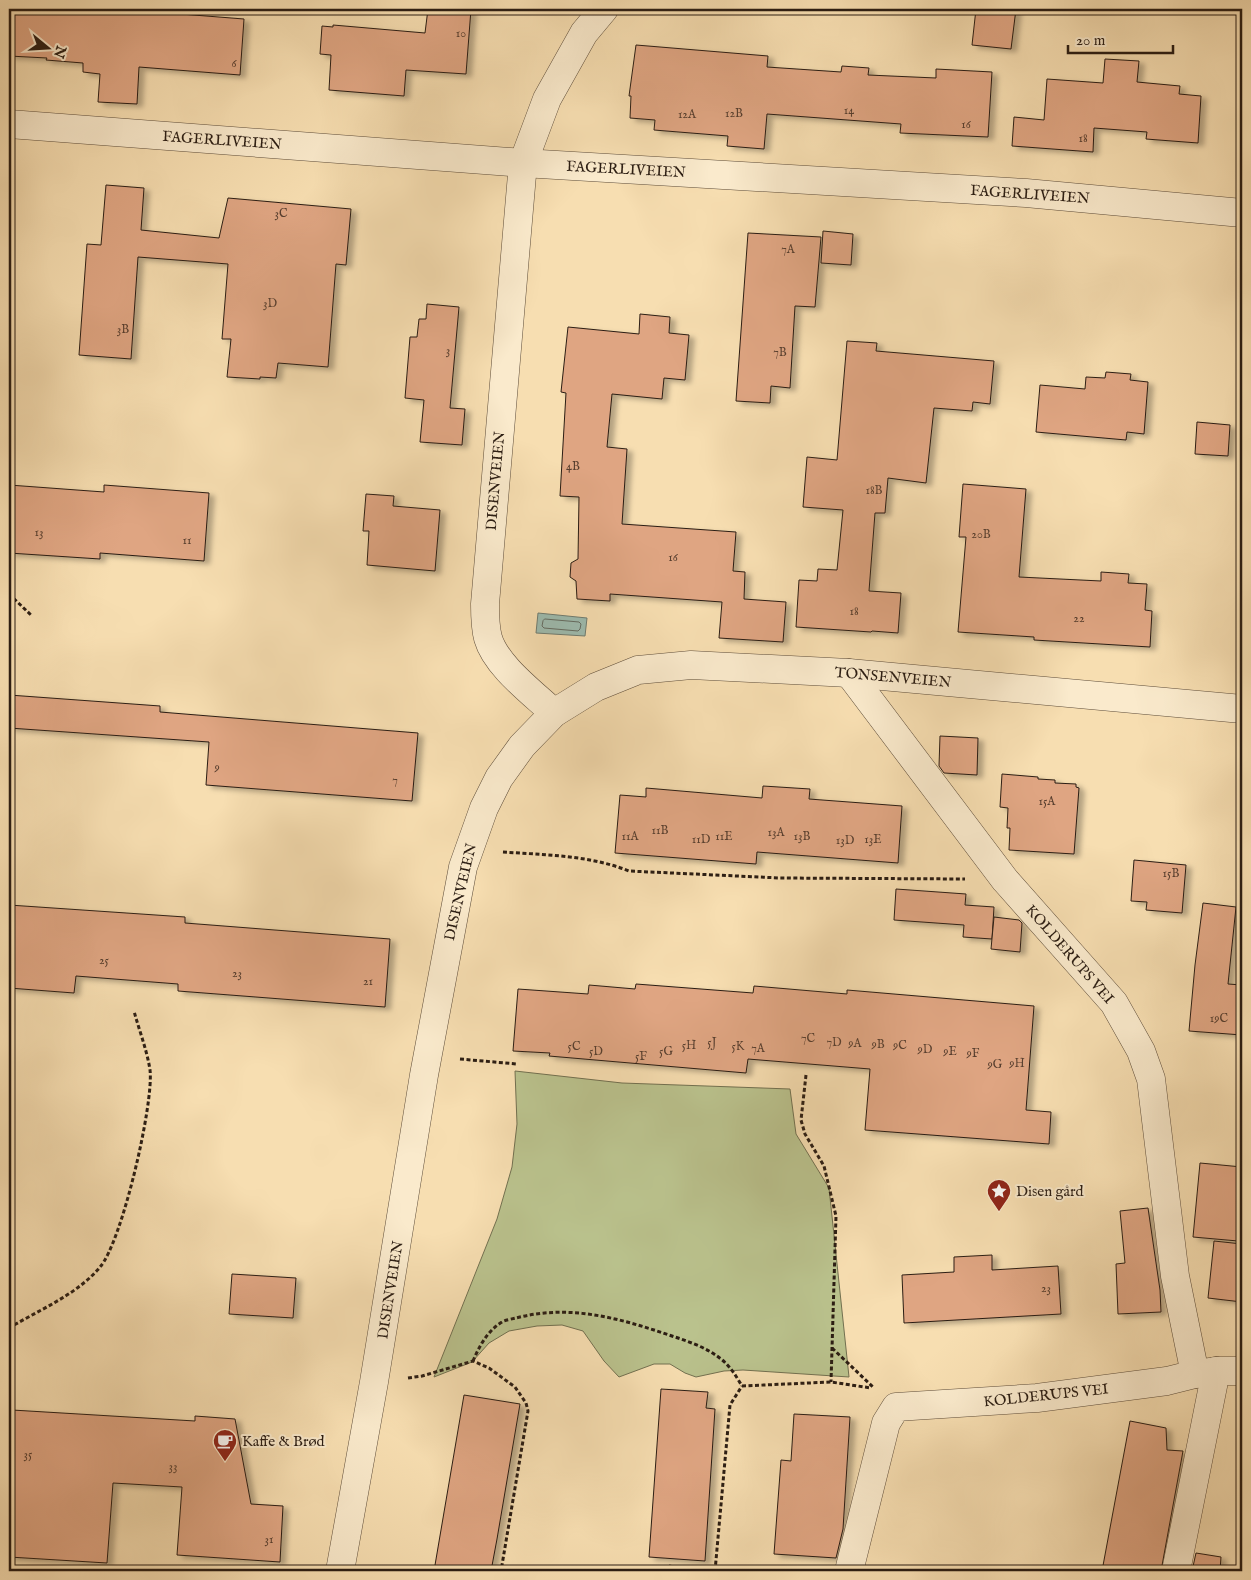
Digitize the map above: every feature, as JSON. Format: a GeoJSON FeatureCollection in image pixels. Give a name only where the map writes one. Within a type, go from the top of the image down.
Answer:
{"type":"FeatureCollection","features":[{"type":"Feature","properties":{"kind":"street","name":"DISENVEIEN"},"geometry":{"type":"LineString","coordinates":[[340,1571],[374,1382],[424,1075],[463,867],[482,815],[500,778],[522,746],[554,713],[503,665],[494,653],[488,638],[485,622],[485,604],[523,163],[546,99],[584,33],[604,9]]}},
{"type":"Feature","properties":{"kind":"street","name":"FAGERLIVEIEN"},"geometry":{"type":"LineString","coordinates":[[9,124],[523,163],[1026,193],[1242,213]]}},
{"type":"Feature","properties":{"kind":"street","name":"TONSENVEIEN"},"geometry":{"type":"LineString","coordinates":[[554,713],[596,687],[638,670],[691,665],[850,673],[1242,709]]}},
{"type":"Feature","properties":{"kind":"street","name":"KOLDERUPS VEI"},"geometry":{"type":"LineString","coordinates":[[849,1571],[886,1423],[896,1407],[1037,1398],[1167,1381],[1218,1372],[1175,1276],[1151,1079],[1141,1051],[1114,1002],[1005,880],[850,673]]}},
{"type":"Feature","properties":{"kind":"street"},"geometry":{"type":"LineString","coordinates":[[1176,1571],[1218,1372]]}},
{"type":"Feature","properties":{"kind":"path"},"geometry":{"type":"LineString","coordinates":[[9,594],[31,615]]}},
{"type":"Feature","properties":{"kind":"path"},"geometry":{"type":"LineString","coordinates":[[502,852],[572,857],[609,863],[629,871],[780,878],[1005,880]]}},
{"type":"Feature","properties":{"kind":"path"},"geometry":{"type":"LineString","coordinates":[[9,1328],[84,1284],[102,1266],[114,1240],[132,1186],[147,1111],[150,1070],[134,1011]]}},
{"type":"Feature","properties":{"kind":"path"},"geometry":{"type":"LineString","coordinates":[[468,1060],[517,1064]]}},
{"type":"Feature","properties":{"kind":"path"},"geometry":{"type":"LineString","coordinates":[[806,1075],[801,1120],[805,1134],[824,1166],[836,1216],[831,1382]]}},
{"type":"Feature","properties":{"kind":"path"},"geometry":{"type":"LineString","coordinates":[[473,1362],[482,1342],[502,1322],[534,1313],[567,1312],[610,1317],[641,1325],[699,1346],[721,1359],[742,1386]]}},
{"type":"Feature","properties":{"kind":"path"},"geometry":{"type":"LineString","coordinates":[[742,1386],[831,1382],[874,1388],[832,1348]]}},
{"type":"Feature","properties":{"kind":"path"},"geometry":{"type":"LineString","coordinates":[[374,1382],[422,1376],[473,1362],[489,1368],[515,1388],[526,1403],[528,1411],[501,1571]]}},
{"type":"Feature","properties":{"kind":"path"},"geometry":{"type":"LineString","coordinates":[[715,1571],[730,1405],[742,1386]]}},
{"type":"Feature","properties":{"kind":"path"},"geometry":{"type":"LineString","coordinates":[[669,1566],[697,1571]]}},
{"type":"Feature","properties":{"kind":"green space"},"geometry":{"type":"Polygon","coordinates":[[[515,1071],[622,1083],[790,1089],[796,1134],[829,1188],[849,1377],[743,1370],[724,1371],[696,1377],[670,1364],[654,1364],[619,1377],[604,1361],[583,1331],[562,1325],[537,1326],[509,1331],[489,1343],[472,1362],[434,1377],[497,1219],[512,1167],[517,1124],[515,1071]]]}},
{"type":"Feature","properties":{"kind":"water"},"geometry":{"type":"Polygon","coordinates":[[[538,613],[587,618],[585,636],[536,633],[538,613]]]}},
{"type":"Feature","properties":{"kind":"building"},"geometry":{"type":"Polygon","coordinates":[[[9,9],[87,9],[136,12],[136,9],[169,9],[168,13],[244,19],[240,75],[139,67],[137,104],[98,102],[100,74],[83,72],[83,63],[46,60],[47,58],[9,56],[9,9]]]}},
{"type":"Feature","properties":{"kind":"building"},"geometry":{"type":"Polygon","coordinates":[[[428,9],[471,9],[466,74],[406,70],[404,96],[329,90],[331,55],[320,54],[322,26],[333,27],[333,25],[425,33],[428,9]]]}},
{"type":"Feature","properties":{"kind":"building"},"geometry":{"type":"Polygon","coordinates":[[[976,9],[1016,9],[1011,49],[972,45],[976,9]]]}},
{"type":"Feature","properties":{"kind":"building"},"geometry":{"type":"Polygon","coordinates":[[[636,45],[768,56],[767,67],[841,72],[842,66],[869,68],[868,75],[936,78],[936,69],[992,72],[988,137],[900,133],[901,124],[767,114],[764,149],[727,146],[728,136],[654,130],[655,120],[630,118],[631,96],[629,96],[636,45]]]}},
{"type":"Feature","properties":{"kind":"building"},"geometry":{"type":"Polygon","coordinates":[[[1105,59],[1139,61],[1137,82],[1180,86],[1179,94],[1201,96],[1198,143],[1146,139],[1147,132],[1094,128],[1093,152],[1012,146],[1014,117],[1044,120],[1047,79],[1103,83],[1105,59]]]}},
{"type":"Feature","properties":{"kind":"building"},"geometry":{"type":"Polygon","coordinates":[[[106,185],[144,188],[141,230],[219,238],[228,198],[351,209],[346,265],[336,264],[328,367],[278,363],[276,378],[227,377],[231,339],[222,339],[228,264],[138,257],[131,359],[79,355],[87,244],[101,245],[106,185]]]}},
{"type":"Feature","properties":{"kind":"building"},"geometry":{"type":"Polygon","coordinates":[[[823,231],[853,234],[851,265],[821,263],[823,231]]]}},
{"type":"Feature","properties":{"kind":"building"},"geometry":{"type":"Polygon","coordinates":[[[748,233],[821,237],[815,307],[795,306],[790,388],[771,386],[770,403],[736,401],[748,233]]]}},
{"type":"Feature","properties":{"kind":"building"},"geometry":{"type":"Polygon","coordinates":[[[427,304],[459,307],[450,408],[465,409],[462,445],[420,442],[424,400],[405,398],[410,337],[417,337],[419,319],[426,319],[427,304]]]}},
{"type":"Feature","properties":{"kind":"building"},"geometry":{"type":"Polygon","coordinates":[[[640,314],[670,317],[669,333],[689,335],[685,380],[664,378],[662,399],[612,394],[607,447],[627,449],[622,524],[736,532],[733,571],[745,572],[744,599],[786,602],[783,642],[719,638],[722,602],[610,594],[610,601],[577,599],[576,581],[570,577],[571,563],[578,559],[579,497],[560,496],[566,393],[561,392],[568,327],[639,334],[640,314]]]}},
{"type":"Feature","properties":{"kind":"building"},"geometry":{"type":"Polygon","coordinates":[[[847,341],[877,343],[876,351],[994,361],[990,404],[973,402],[972,411],[934,408],[926,483],[888,478],[885,513],[875,513],[869,591],[901,593],[898,633],[796,627],[799,580],[817,581],[818,569],[837,570],[843,510],[803,507],[807,457],[837,460],[847,341]]]}},
{"type":"Feature","properties":{"kind":"building"},"geometry":{"type":"Polygon","coordinates":[[[1106,372],[1131,374],[1130,380],[1148,382],[1144,434],[1127,432],[1126,440],[1036,432],[1040,385],[1085,389],[1086,377],[1105,378],[1106,372]]]}},
{"type":"Feature","properties":{"kind":"building"},"geometry":{"type":"Polygon","coordinates":[[[1197,422],[1230,425],[1228,456],[1195,454],[1197,422]]]}},
{"type":"Feature","properties":{"kind":"building"},"geometry":{"type":"Polygon","coordinates":[[[963,484],[1026,489],[1019,577],[1101,581],[1101,572],[1129,574],[1128,583],[1147,584],[1145,610],[1152,611],[1150,647],[1034,640],[1034,637],[958,632],[966,537],[959,537],[963,484]]]}},
{"type":"Feature","properties":{"kind":"building"},"geometry":{"type":"Polygon","coordinates":[[[9,485],[104,492],[104,485],[209,493],[204,561],[100,553],[100,559],[9,553],[9,485]]]}},
{"type":"Feature","properties":{"kind":"building"},"geometry":{"type":"Polygon","coordinates":[[[366,494],[394,496],[393,506],[440,510],[435,571],[367,565],[369,531],[363,531],[366,494]]]}},
{"type":"Feature","properties":{"kind":"building"},"geometry":{"type":"Polygon","coordinates":[[[9,695],[160,706],[160,712],[418,733],[412,801],[206,785],[209,742],[9,728],[9,695]]]}},
{"type":"Feature","properties":{"kind":"building"},"geometry":{"type":"Polygon","coordinates":[[[940,736],[978,738],[977,775],[944,773],[939,766],[940,736]]]}},
{"type":"Feature","properties":{"kind":"building"},"geometry":{"type":"Polygon","coordinates":[[[1002,774],[1038,777],[1038,779],[1055,780],[1055,783],[1076,784],[1076,787],[1079,788],[1074,854],[1009,850],[1010,828],[1007,828],[1008,808],[1000,807],[1002,774]]]}},
{"type":"Feature","properties":{"kind":"building"},"geometry":{"type":"Polygon","coordinates":[[[763,786],[810,789],[809,799],[902,806],[898,863],[757,852],[756,864],[615,853],[620,795],[646,797],[646,788],[762,798],[763,786]]]}},
{"type":"Feature","properties":{"kind":"building"},"geometry":{"type":"Polygon","coordinates":[[[1134,860],[1186,865],[1182,913],[1146,910],[1147,902],[1131,901],[1134,860]]]}},
{"type":"Feature","properties":{"kind":"building"},"geometry":{"type":"Polygon","coordinates":[[[896,889],[966,894],[965,905],[994,907],[992,939],[963,937],[964,925],[894,920],[896,889]]]}},
{"type":"Feature","properties":{"kind":"building"},"geometry":{"type":"Polygon","coordinates":[[[1203,903],[1236,907],[1228,984],[1242,985],[1242,1035],[1189,1031],[1203,903]]]}},
{"type":"Feature","properties":{"kind":"building"},"geometry":{"type":"Polygon","coordinates":[[[9,905],[185,917],[185,923],[390,939],[385,1007],[178,991],[178,984],[76,976],[74,993],[9,988],[9,905]]]}},
{"type":"Feature","properties":{"kind":"building"},"geometry":{"type":"Polygon","coordinates":[[[994,917],[1019,920],[1022,923],[1020,952],[991,949],[994,917]]]}},
{"type":"Feature","properties":{"kind":"building"},"geometry":{"type":"Polygon","coordinates":[[[636,984],[753,993],[754,986],[847,994],[847,990],[1034,1006],[1026,1110],[1051,1112],[1049,1144],[865,1130],[870,1069],[748,1059],[746,1073],[549,1056],[550,1053],[513,1051],[518,989],[588,994],[589,985],[635,989],[636,984]]]}},
{"type":"Feature","properties":{"kind":"building"},"geometry":{"type":"Polygon","coordinates":[[[1200,1163],[1242,1167],[1238,1241],[1193,1237],[1200,1163]]]}},
{"type":"Feature","properties":{"kind":"building"},"geometry":{"type":"Polygon","coordinates":[[[1148,1208],[1160,1290],[1161,1312],[1118,1314],[1116,1264],[1125,1263],[1120,1211],[1148,1208]]]}},
{"type":"Feature","properties":{"kind":"building"},"geometry":{"type":"Polygon","coordinates":[[[1214,1241],[1242,1244],[1242,1302],[1208,1298],[1214,1241]]]}},
{"type":"Feature","properties":{"kind":"building"},"geometry":{"type":"Polygon","coordinates":[[[992,1255],[992,1270],[1058,1266],[1061,1314],[904,1323],[902,1275],[954,1272],[954,1257],[992,1255]]]}},
{"type":"Feature","properties":{"kind":"building"},"geometry":{"type":"Polygon","coordinates":[[[232,1274],[296,1278],[293,1318],[229,1314],[232,1274]]]}},
{"type":"Feature","properties":{"kind":"building"},"geometry":{"type":"Polygon","coordinates":[[[661,1389],[708,1392],[706,1408],[715,1409],[705,1561],[649,1557],[661,1389]]]}},
{"type":"Feature","properties":{"kind":"building"},"geometry":{"type":"Polygon","coordinates":[[[464,1395],[520,1404],[497,1539],[491,1571],[434,1571],[464,1395]]]}},
{"type":"Feature","properties":{"kind":"building"},"geometry":{"type":"Polygon","coordinates":[[[12,1410],[195,1421],[195,1416],[235,1419],[251,1504],[283,1506],[280,1562],[177,1555],[182,1487],[113,1483],[107,1563],[9,1557],[13,1476],[9,1476],[9,1417],[12,1417],[12,1410]]]}},
{"type":"Feature","properties":{"kind":"building"},"geometry":{"type":"Polygon","coordinates":[[[794,1414],[850,1417],[843,1529],[836,1558],[774,1554],[781,1460],[791,1461],[794,1414]]]}},
{"type":"Feature","properties":{"kind":"building"},"geometry":{"type":"Polygon","coordinates":[[[1130,1421],[1166,1428],[1167,1450],[1183,1451],[1161,1571],[1102,1571],[1130,1421]]]}},
{"type":"Feature","properties":{"kind":"building"},"geometry":{"type":"Polygon","coordinates":[[[1196,1553],[1221,1557],[1220,1571],[1192,1571],[1196,1553]]]}},
{"type":"Feature","properties":{"kind":"place","name":"Disen gård"},"geometry":{"type":"Point","coordinates":[999,1212]}},
{"type":"Feature","properties":{"kind":"place","name":"Kaffe & Brød"},"geometry":{"type":"Point","coordinates":[225,1462]}}]}
